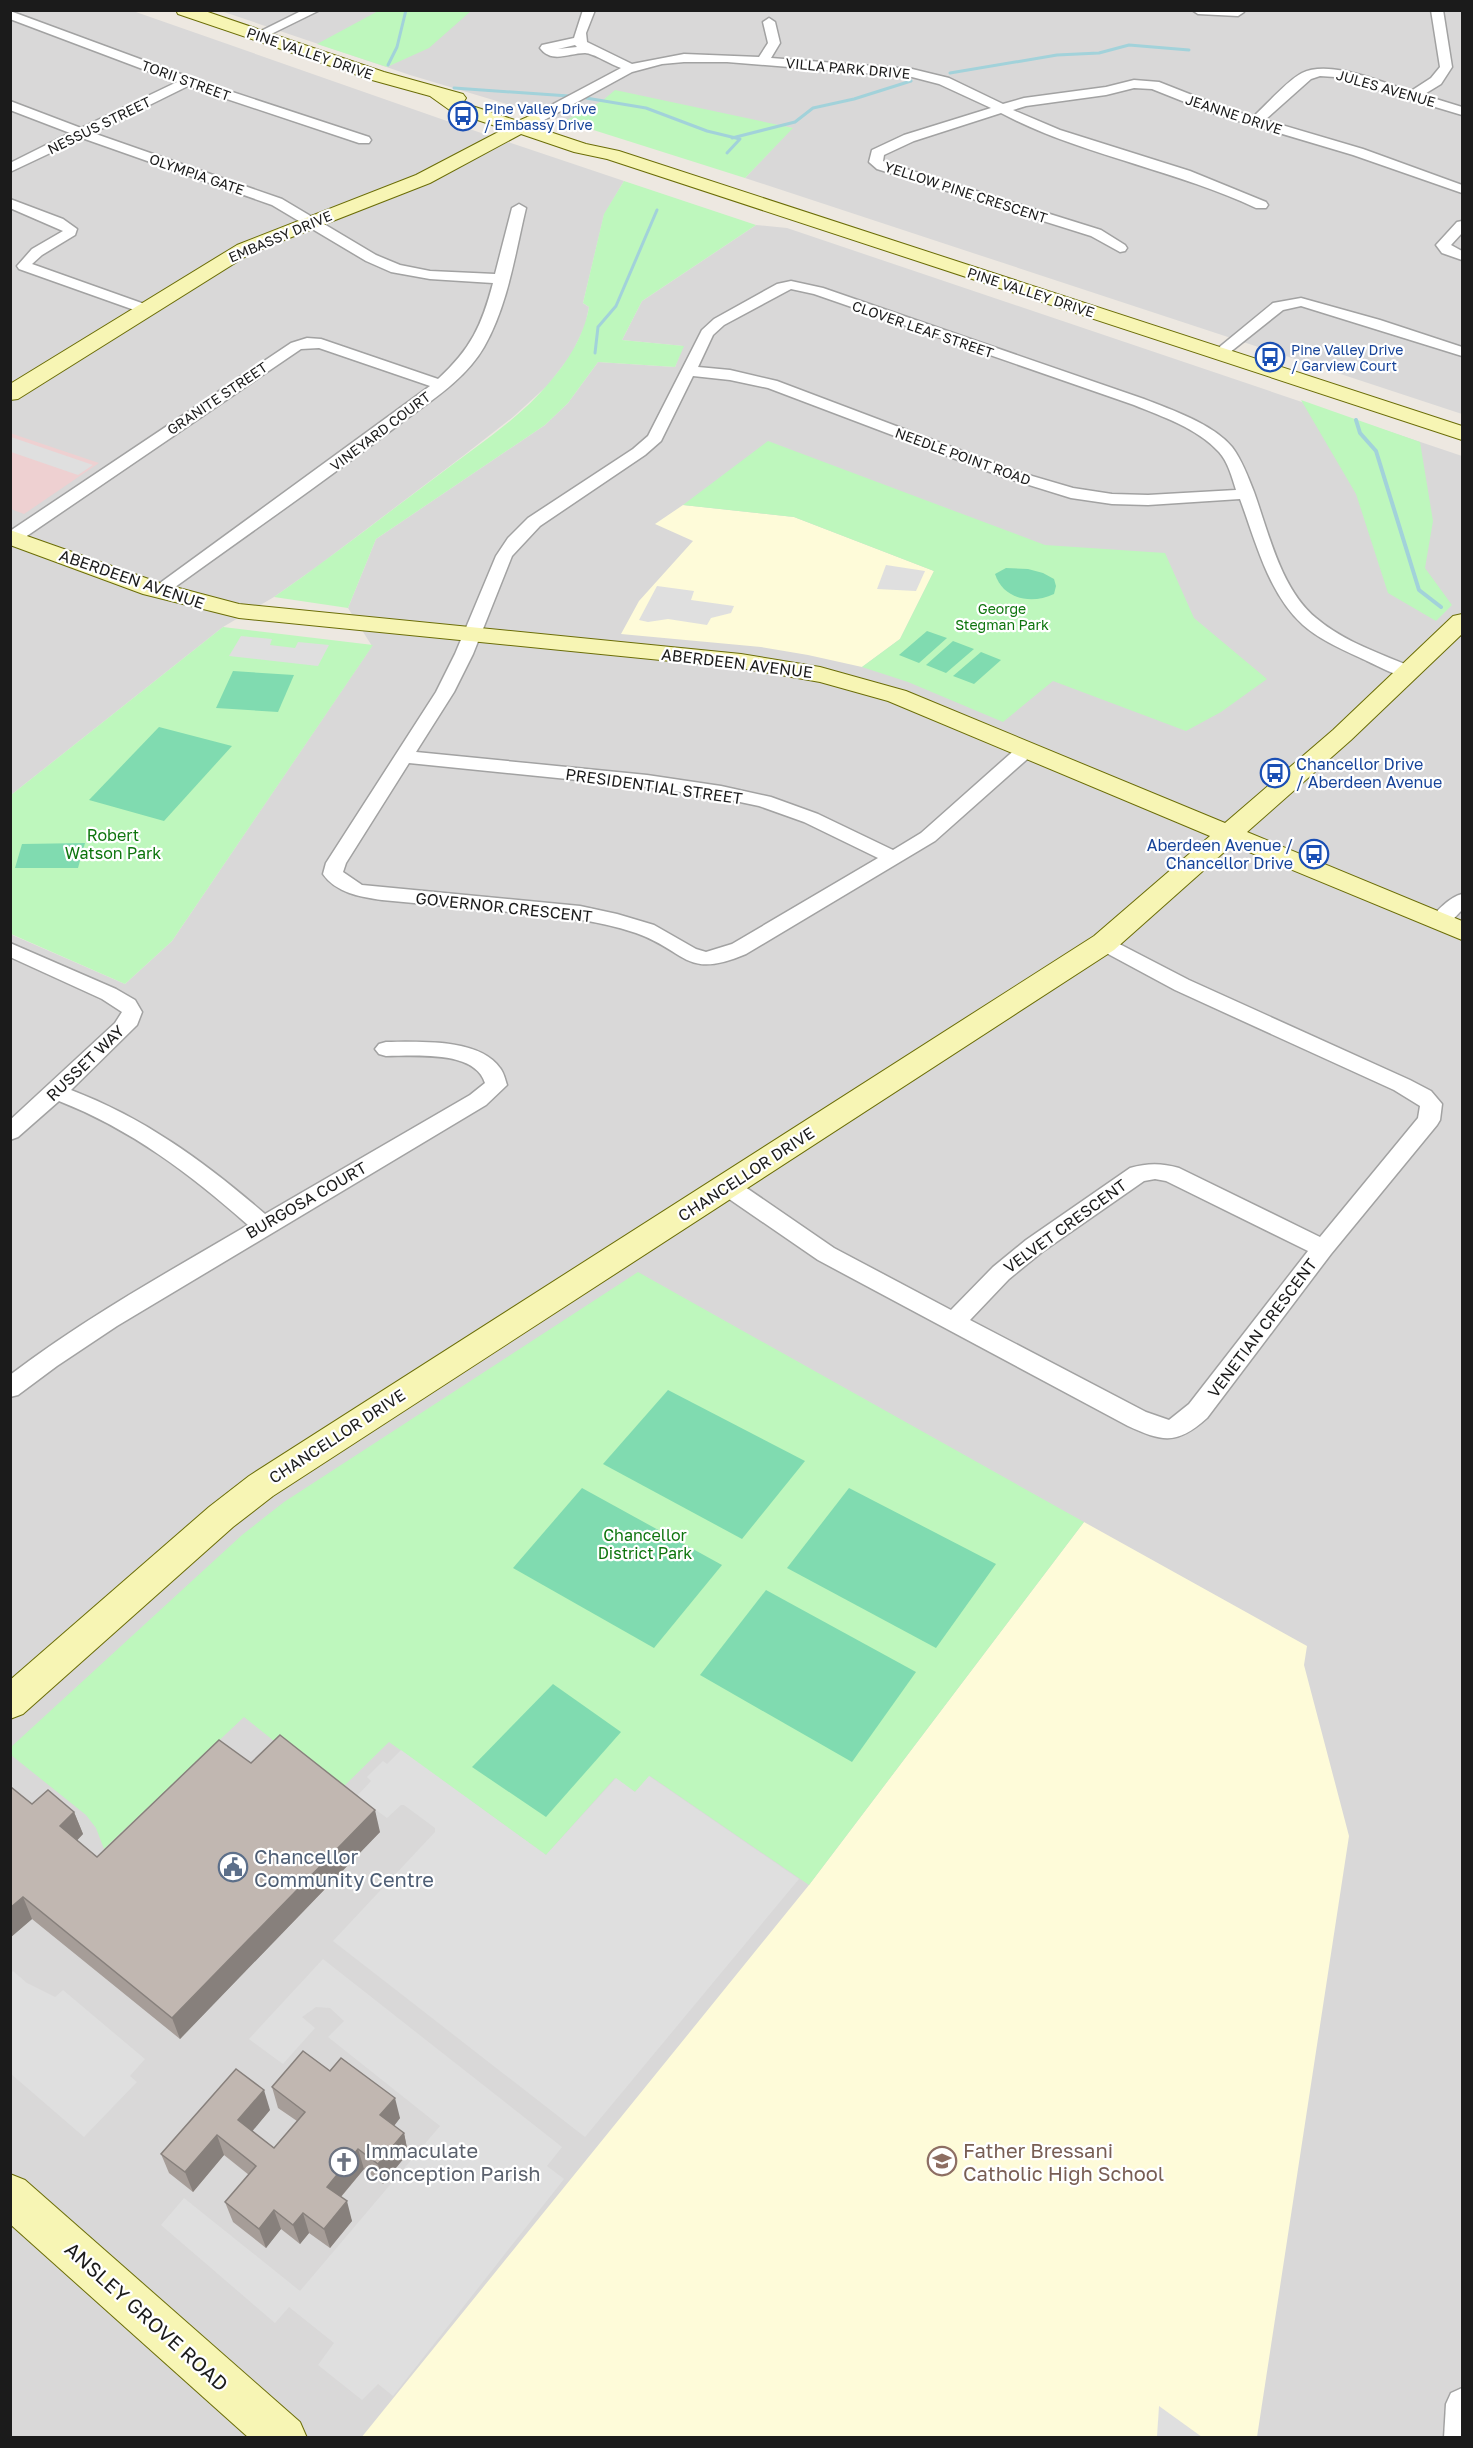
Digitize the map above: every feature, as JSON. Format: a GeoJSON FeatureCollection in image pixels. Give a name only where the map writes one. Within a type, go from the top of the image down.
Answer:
{"type":"FeatureCollection","features":[{"type":"Feature","properties":{"kind":"street","name":"PINE VALLEY DRIVE"},"geometry":{"type":"LineString","coordinates":[[184,10],[378,76],[471,101],[526,125],[592,141],[612,155],[1459,434]]}},
{"type":"Feature","properties":{"kind":"street"},"geometry":{"type":"LineString","coordinates":[[257,36],[314,10]]}},
{"type":"Feature","properties":{"kind":"street"},"geometry":{"type":"LineString","coordinates":[[589,10],[581,26],[584,44],[632,68]]}},
{"type":"Feature","properties":{"kind":"street"},"geometry":{"type":"LineString","coordinates":[[1198,10],[1238,12]]}},
{"type":"Feature","properties":{"kind":"street"},"geometry":{"type":"LineString","coordinates":[[1414,95],[1436,81],[1446,67],[1437,10]]}},
{"type":"Feature","properties":{"kind":"street","name":"TORII STREET"},"geometry":{"type":"LineString","coordinates":[[10,15],[188,81],[364,140]]}},
{"type":"Feature","properties":{"kind":"street"},"geometry":{"type":"LineString","coordinates":[[763,61],[774,43],[770,22]]}},
{"type":"Feature","properties":{"kind":"street","name":"VILLA PARK DRIVE"},"geometry":{"type":"LineString","coordinates":[[526,125],[632,68],[689,58],[884,70],[922,75],[951,84],[1052,133],[1155,164],[1234,192],[1260,205]]}},
{"type":"Feature","properties":{"kind":"street","name":"JULES AVENUE"},"geometry":{"type":"LineString","coordinates":[[1255,122],[1312,73],[1336,73],[1462,111]]}},
{"type":"Feature","properties":{"kind":"street","name":"NESSUS STREET"},"geometry":{"type":"LineString","coordinates":[[10,168],[188,81]]}},
{"type":"Feature","properties":{"kind":"street","name":"JEANNE DRIVE"},"geometry":{"type":"LineString","coordinates":[[1002,108],[1024,102],[1143,84],[1255,122],[1351,150],[1462,189]]}},
{"type":"Feature","properties":{"kind":"street","name":"OLYMPIA GATE"},"geometry":{"type":"LineString","coordinates":[[10,105],[81,133],[267,198],[371,258],[396,268],[430,275],[501,279]]}},
{"type":"Feature","properties":{"kind":"street","name":"YELLOW PINE CRESCENT"},"geometry":{"type":"LineString","coordinates":[[1002,108],[897,142],[877,153],[876,162],[1096,233],[1120,248]]}},
{"type":"Feature","properties":{"kind":"street","name":"EMBASSY DRIVE"},"geometry":{"type":"LineString","coordinates":[[10,394],[244,249],[423,179],[526,125]]}},
{"type":"Feature","properties":{"kind":"street"},"geometry":{"type":"LineString","coordinates":[[10,203],[70,229],[70,232],[33,255],[24,266],[145,309]]}},
{"type":"Feature","properties":{"kind":"street","name":"VINEYARD COURT"},"geometry":{"type":"LineString","coordinates":[[158,591],[322,474],[441,385],[459,368],[483,337],[492,317],[519,208]]}},
{"type":"Feature","properties":{"kind":"street"},"geometry":{"type":"LineString","coordinates":[[1462,225],[1443,245],[1447,250],[1462,256]]}},
{"type":"Feature","properties":{"kind":"street","name":"CLOVER LEAF STREET"},"geometry":{"type":"LineString","coordinates":[[472,635],[500,566],[514,542],[534,522],[639,452],[655,438],[700,344],[719,322],[782,287],[801,287],[1178,416],[1210,436],[1225,449],[1236,466],[1276,574],[1292,601],[1310,622],[1347,645],[1408,672]]}},
{"type":"Feature","properties":{"kind":"street"},"geometry":{"type":"LineString","coordinates":[[1296,287],[1301,302]]}},
{"type":"Feature","properties":{"kind":"street"},"geometry":{"type":"LineString","coordinates":[[1219,354],[1278,306],[1301,302],[1462,352]]}},
{"type":"Feature","properties":{"kind":"street","name":"GRANITE STREET"},"geometry":{"type":"LineString","coordinates":[[11,538],[296,346],[307,343],[321,344],[441,385]]}},
{"type":"Feature","properties":{"kind":"street","name":"NEEDLE POINT ROAD"},"geometry":{"type":"LineString","coordinates":[[688,371],[730,375],[772,384],[1009,474],[1071,493],[1112,499],[1148,500],[1246,494]]}},
{"type":"Feature","properties":{"kind":"street","name":"ABERDEEN AVENUE"},"geometry":{"type":"LineString","coordinates":[[11,538],[158,591],[212,606],[266,615],[741,661],[819,673],[897,696],[1451,926]]}},
{"type":"Feature","properties":{"kind":"street","name":"CHANCELLOR DRIVE"},"geometry":{"type":"LineString","coordinates":[[10,1703],[221,1517],[261,1485],[1104,943],[1342,735],[1462,621]]}},
{"type":"Feature","properties":{"kind":"street","name":"GOVERNOR CRESCENT"},"geometry":{"type":"LineString","coordinates":[[472,635],[445,692],[336,863],[333,874],[357,890],[580,912],[617,920],[647,930],[689,954],[706,959],[720,957],[739,949],[937,830],[1026,750]]}},
{"type":"Feature","properties":{"kind":"street","name":"PRESIDENTIAL STREET"},"geometry":{"type":"LineString","coordinates":[[405,757],[647,781],[721,792],[764,801],[811,818],[892,857]]}},
{"type":"Feature","properties":{"kind":"street"},"geometry":{"type":"LineString","coordinates":[[1451,926],[1462,900]]}},
{"type":"Feature","properties":{"kind":"street","name":"VENETIAN CRESCENT"},"geometry":{"type":"LineString","coordinates":[[727,1186],[792,1233],[826,1254],[953,1322],[1162,1431],[1180,1428],[1198,1411],[1323,1248],[1429,1120],[1431,1104],[1423,1096],[1402,1085],[1182,985],[1104,943]]}},
{"type":"Feature","properties":{"kind":"street","name":"RUSSET WAY"},"geometry":{"type":"LineString","coordinates":[[10,949],[109,994],[128,1005],[132,1012],[130,1020],[56,1092],[10,1132]]}},
{"type":"Feature","properties":{"kind":"street","name":"BURGOSA COURT"},"geometry":{"type":"LineString","coordinates":[[10,1388],[41,1363],[263,1225],[478,1100],[496,1085],[496,1076],[488,1066],[465,1053],[386,1049]]}},
{"type":"Feature","properties":{"kind":"street"},"geometry":{"type":"LineString","coordinates":[[56,1092],[88,1103],[142,1130],[190,1162],[263,1225]]}},
{"type":"Feature","properties":{"kind":"street","name":"VELVET CRESCENT"},"geometry":{"type":"LineString","coordinates":[[953,1322],[1001,1273],[1034,1246],[1138,1174],[1155,1171],[1171,1174],[1323,1248]]}},
{"type":"Feature","properties":{"kind":"street","name":"ANSLEY GROVE ROAD"},"geometry":{"type":"LineString","coordinates":[[10,2195],[284,2438]]}},
{"type":"Feature","properties":{"kind":"street"},"geometry":{"type":"LineString","coordinates":[[1460,2438],[1462,2404]]}},
{"type":"Feature","properties":{"kind":"shaded area"},"geometry":{"type":"Polygon","coordinates":[[[11,11],[133,11],[624,181],[604,215],[583,303],[589,307],[585,326],[571,355],[548,385],[513,417],[318,566],[274,597],[223,627],[11,795],[11,11]]]}},
{"type":"Feature","properties":{"kind":"shaded area"},"geometry":{"type":"Polygon","coordinates":[[[221,11],[1462,11],[1462,414],[745,178],[792,128],[602,101],[567,122],[410,75],[221,11]]]}},
{"type":"Feature","properties":{"kind":"shaded area"},"geometry":{"type":"Polygon","coordinates":[[[756,225],[787,228],[1462,456],[1462,2437],[11,2437],[10,934],[125,984],[172,941],[372,646],[348,608],[376,539],[545,425],[568,403],[598,362],[675,367],[683,346],[622,340],[642,301],[756,225]]]}},
{"type":"Feature","properties":{"kind":"shaded area"},"geometry":{"type":"Polygon","coordinates":[[[10,433],[99,463],[24,514],[11,509],[10,433]]]}},
{"type":"Feature","properties":{"kind":"shaded area"},"geometry":{"type":"Polygon","coordinates":[[[11,437],[93,465],[78,475],[11,452],[11,437]]]}},
{"type":"Feature","properties":{"kind":"shaded area"},"geometry":{"type":"Polygon","coordinates":[[[683,505],[794,517],[934,571],[900,639],[862,667],[761,647],[621,634],[639,601],[693,541],[655,524],[683,505]]]}},
{"type":"Feature","properties":{"kind":"shaded area"},"geometry":{"type":"Polygon","coordinates":[[[886,565],[925,571],[916,591],[877,589],[886,565]]]}},
{"type":"Feature","properties":{"kind":"shaded area"},"geometry":{"type":"Polygon","coordinates":[[[657,586],[694,591],[691,600],[734,606],[731,613],[711,618],[707,625],[668,619],[648,622],[639,620],[657,586]]]}},
{"type":"Feature","properties":{"kind":"shaded area"},"geometry":{"type":"Polygon","coordinates":[[[241,636],[272,639],[270,645],[295,648],[298,642],[329,645],[318,666],[229,656],[241,636]]]}},
{"type":"Feature","properties":{"kind":"shaded area","name":"Father Bressani Catholic High School"},"geometry":{"type":"Polygon","coordinates":[[[1084,1522],[1307,1646],[1304,1665],[1349,1836],[1257,2437],[361,2438],[809,1885],[1084,1522]]]}},
{"type":"Feature","properties":{"kind":"shaded area"},"geometry":{"type":"Polygon","coordinates":[[[401,1750],[546,1855],[616,1778],[635,1792],[649,1776],[799,1879],[585,2137],[333,1941],[435,1832],[435,1828],[404,1805],[401,1805],[387,1818],[357,1796],[371,1781],[367,1777],[383,1761],[387,1764],[401,1750]]]}},
{"type":"Feature","properties":{"kind":"shaded area"},"geometry":{"type":"Polygon","coordinates":[[[323,1959],[562,2147],[547,2166],[564,2179],[393,2396],[378,2384],[362,2400],[318,2365],[334,2343],[289,2307],[275,2323],[161,2225],[184,2198],[300,2291],[440,2126],[328,2037],[344,2021],[330,2008],[316,2007],[302,2017],[315,2028],[283,2064],[249,2039],[323,1959]]]}},
{"type":"Feature","properties":{"kind":"shaded area"},"geometry":{"type":"Polygon","coordinates":[[[13,1971],[27,1983],[55,1997],[63,1990],[145,2059],[130,2076],[137,2082],[84,2137],[11,2074],[10,1974],[13,1971]]]}},
{"type":"Feature","properties":{"kind":"shaded area"},"geometry":{"type":"Polygon","coordinates":[[[1159,2406],[1202,2437],[1157,2437],[1159,2406]]]}},
{"type":"Feature","properties":{"kind":"green space"},"geometry":{"type":"Polygon","coordinates":[[[380,10],[471,11],[429,48],[387,67],[317,44],[380,10]]]}},
{"type":"Feature","properties":{"kind":"green space"},"geometry":{"type":"Polygon","coordinates":[[[615,90],[793,128],[745,178],[565,121],[602,101],[615,90]]]}},
{"type":"Feature","properties":{"kind":"green space"},"geometry":{"type":"Polygon","coordinates":[[[624,181],[756,225],[642,301],[622,340],[684,346],[675,367],[598,362],[568,403],[545,425],[376,539],[348,608],[274,597],[495,433],[524,409],[549,383],[569,357],[587,318],[589,307],[583,303],[604,214],[624,181]]]}},
{"type":"Feature","properties":{"kind":"green space"},"geometry":{"type":"Polygon","coordinates":[[[1301,400],[1420,442],[1433,521],[1425,568],[1452,605],[1436,621],[1388,593],[1356,494],[1301,400]]]}},
{"type":"Feature","properties":{"kind":"green space","name":"George Stegman Park"},"geometry":{"type":"Polygon","coordinates":[[[768,441],[1045,545],[1165,553],[1194,618],[1267,679],[1221,712],[1186,731],[1053,681],[1003,722],[908,682],[862,667],[900,639],[934,571],[794,517],[683,505],[768,441]]]}},
{"type":"Feature","properties":{"kind":"green space"},"geometry":{"type":"Polygon","coordinates":[[[1006,568],[1028,569],[1043,573],[1054,579],[1056,586],[1054,594],[1027,599],[1011,594],[1004,589],[995,574],[1006,568]]]}},
{"type":"Feature","properties":{"kind":"green space","name":"Robert Watson Park"},"geometry":{"type":"Polygon","coordinates":[[[223,627],[373,645],[172,941],[125,984],[11,934],[11,795],[223,627]]]}},
{"type":"Feature","properties":{"kind":"green space"},"geometry":{"type":"Polygon","coordinates":[[[927,631],[947,638],[919,663],[899,655],[927,631]]]}},
{"type":"Feature","properties":{"kind":"green space"},"geometry":{"type":"Polygon","coordinates":[[[953,641],[974,649],[946,673],[926,665],[953,641]]]}},
{"type":"Feature","properties":{"kind":"green space"},"geometry":{"type":"Polygon","coordinates":[[[981,652],[1001,660],[974,684],[953,676],[981,652]]]}},
{"type":"Feature","properties":{"kind":"green space"},"geometry":{"type":"Polygon","coordinates":[[[233,671],[294,675],[278,712],[216,708],[233,671]]]}},
{"type":"Feature","properties":{"kind":"green space"},"geometry":{"type":"Polygon","coordinates":[[[159,727],[232,746],[164,821],[89,800],[159,727]]]}},
{"type":"Feature","properties":{"kind":"green space"},"geometry":{"type":"Polygon","coordinates":[[[85,843],[78,868],[15,868],[22,844],[85,843]]]}},
{"type":"Feature","properties":{"kind":"green space","name":"Chancellor District Park"},"geometry":{"type":"Polygon","coordinates":[[[638,1272],[1084,1522],[809,1885],[650,1776],[635,1792],[615,1778],[546,1855],[389,1742],[338,1792],[244,1717],[104,1849],[96,1828],[86,1815],[11,1755],[11,1747],[242,1535],[284,1502],[638,1272]]]}},
{"type":"Feature","properties":{"kind":"green space"},"geometry":{"type":"Polygon","coordinates":[[[668,1390],[805,1461],[742,1539],[603,1464],[668,1390]]]}},
{"type":"Feature","properties":{"kind":"green space"},"geometry":{"type":"Polygon","coordinates":[[[582,1488],[722,1565],[654,1648],[513,1568],[582,1488]]]}},
{"type":"Feature","properties":{"kind":"green space"},"geometry":{"type":"Polygon","coordinates":[[[849,1488],[996,1564],[936,1648],[787,1568],[849,1488]]]}},
{"type":"Feature","properties":{"kind":"green space"},"geometry":{"type":"Polygon","coordinates":[[[766,1590],[916,1672],[852,1762],[700,1675],[766,1590]]]}},
{"type":"Feature","properties":{"kind":"green space"},"geometry":{"type":"Polygon","coordinates":[[[553,1684],[621,1732],[546,1817],[472,1767],[553,1684]]]}},
{"type":"Feature","properties":{"kind":"building","name":"Chancellor Community Centre"},"geometry":{"type":"Polygon","coordinates":[[[280,1735],[375,1810],[172,2018],[23,1897],[10,1908],[10,1789],[12,1788],[32,1804],[48,1790],[74,1812],[60,1826],[97,1857],[219,1740],[251,1763],[280,1735]]]}},
{"type":"Feature","properties":{"kind":"building","name":"Immaculate Conception Parish"},"geometry":{"type":"Polygon","coordinates":[[[303,2051],[330,2071],[341,2058],[395,2098],[380,2115],[404,2133],[378,2164],[358,2149],[327,2187],[347,2201],[324,2229],[303,2213],[293,2225],[274,2210],[259,2229],[225,2202],[256,2166],[217,2135],[185,2172],[161,2154],[236,2069],[264,2090],[238,2120],[274,2148],[305,2112],[272,2087],[303,2051]]]}},
{"type":"Feature","properties":{"kind":"waterway"},"geometry":{"type":"LineString","coordinates":[[388,65],[397,47],[406,10]]}},
{"type":"Feature","properties":{"kind":"waterway"},"geometry":{"type":"LineString","coordinates":[[950,73],[1057,55],[1099,53],[1129,45],[1189,50]]}},
{"type":"Feature","properties":{"kind":"waterway"},"geometry":{"type":"LineString","coordinates":[[734,138],[795,122],[813,108],[854,99],[911,81]]}},
{"type":"Feature","properties":{"kind":"waterway"},"geometry":{"type":"LineString","coordinates":[[454,88],[569,96]]}},
{"type":"Feature","properties":{"kind":"waterway"},"geometry":{"type":"LineString","coordinates":[[586,98],[646,108],[707,131],[734,138]]}},
{"type":"Feature","properties":{"kind":"waterway"},"geometry":{"type":"LineString","coordinates":[[727,153],[740,139],[734,138]]}},
{"type":"Feature","properties":{"kind":"waterway"},"geometry":{"type":"LineString","coordinates":[[595,353],[598,327],[616,306],[657,210]]}},
{"type":"Feature","properties":{"kind":"waterway"},"geometry":{"type":"LineString","coordinates":[[1356,420],[1360,433],[1376,451],[1419,590],[1441,607]]}},
{"type":"Feature","properties":{"kind":"place","name":"Pine Valley Drive / Embassy Drive"},"geometry":{"type":"Point","coordinates":[463,116]}},
{"type":"Feature","properties":{"kind":"place","name":"Pine Valley Drive / Garview Court"},"geometry":{"type":"Point","coordinates":[1270,357]}},
{"type":"Feature","properties":{"kind":"place","name":"Chancellor Drive / Aberdeen Avenue"},"geometry":{"type":"Point","coordinates":[1275,773]}},
{"type":"Feature","properties":{"kind":"place","name":"Aberdeen Avenue / Chancellor Drive"},"geometry":{"type":"Point","coordinates":[1314,854]}},
{"type":"Feature","properties":{"kind":"place","name":"Chancellor Community Centre"},"geometry":{"type":"Point","coordinates":[233,1867]}},
{"type":"Feature","properties":{"kind":"place","name":"Father Bressani Catholic High School"},"geometry":{"type":"Point","coordinates":[942,2161]}},
{"type":"Feature","properties":{"kind":"place","name":"Immaculate Conception Parish"},"geometry":{"type":"Point","coordinates":[344,2162]}}]}
